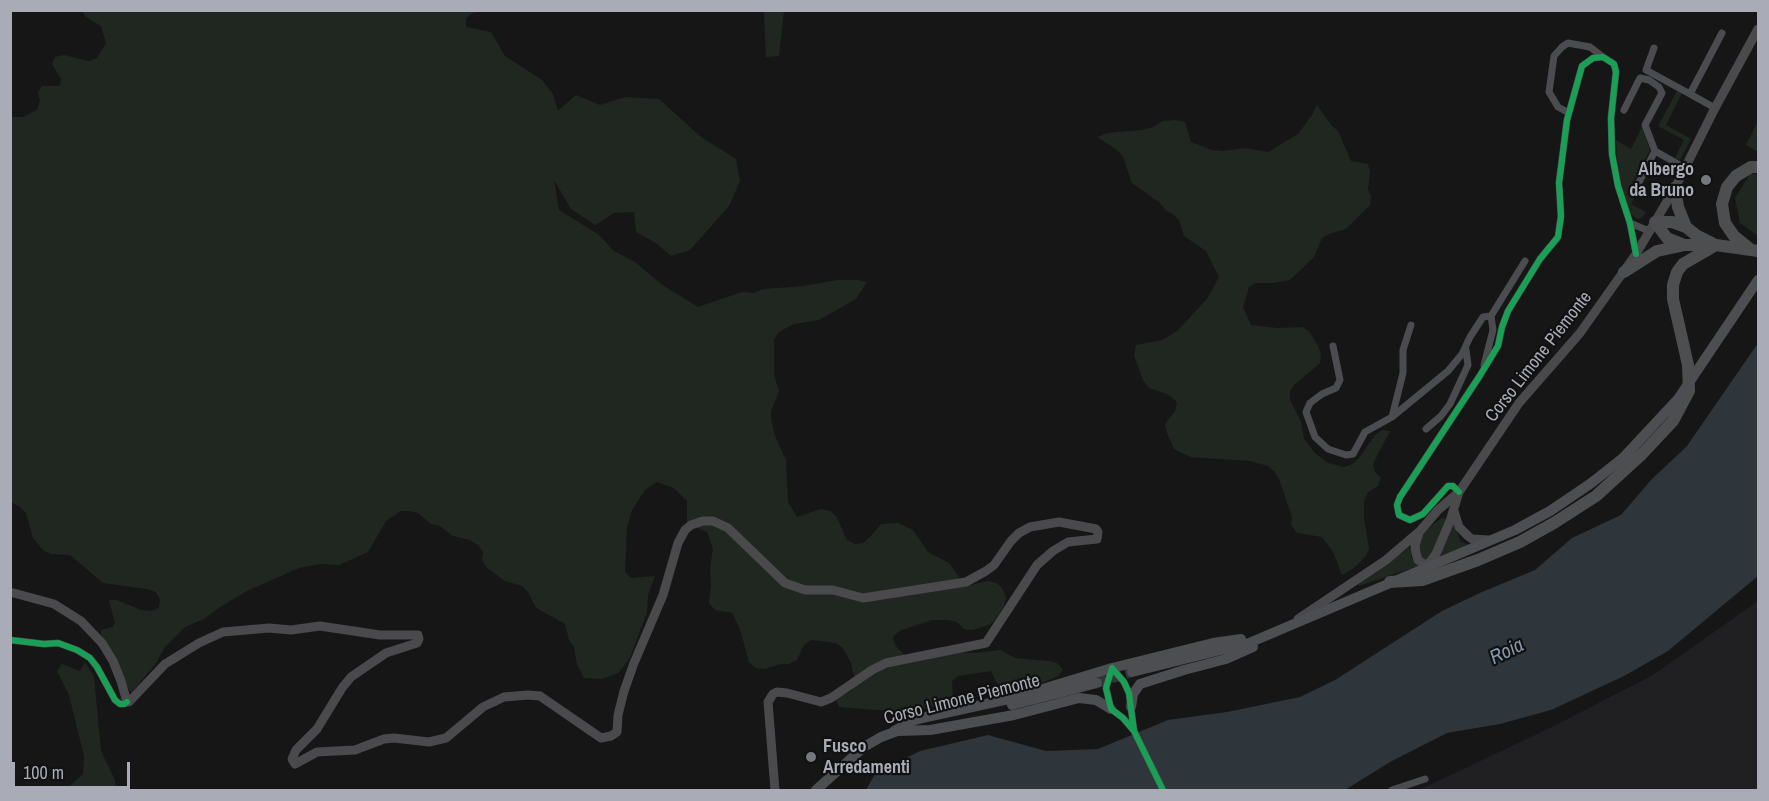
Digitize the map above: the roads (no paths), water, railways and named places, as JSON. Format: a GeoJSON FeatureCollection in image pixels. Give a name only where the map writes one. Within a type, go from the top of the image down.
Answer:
{"type":"FeatureCollection","features":[{"type":"Feature","properties":{"kind":"highway"},"geometry":{"type":"LineString","coordinates":[[1754,250],[1734,236],[1725,223],[1722,204],[1727,187],[1736,176],[1751,167],[1758,166]]}},
{"type":"Feature","properties":{"kind":"highway"},"geometry":{"type":"LineString","coordinates":[[1675,188],[1678,207],[1686,227]]}},
{"type":"Feature","properties":{"kind":"highway"},"geometry":{"type":"LineString","coordinates":[[1652,227],[1672,222],[1686,227],[1716,245]]}},
{"type":"Feature","properties":{"kind":"highway"},"geometry":{"type":"LineString","coordinates":[[1652,227],[1667,238],[1685,245]]}},
{"type":"Feature","properties":{"kind":"highway"},"geometry":{"type":"LineString","coordinates":[[1624,272],[1657,252],[1685,245],[1716,245],[1754,250]]}},
{"type":"Feature","properties":{"kind":"highway"},"geometry":{"type":"LineString","coordinates":[[1390,582],[1422,580],[1520,542],[1596,496],[1642,454],[1673,421],[1689,392],[1688,365],[1673,299],[1673,285],[1677,272],[1683,264],[1716,245]]}},
{"type":"Feature","properties":{"kind":"main road"},"geometry":{"type":"LineString","coordinates":[[1652,227],[1675,188],[1758,29]]}},
{"type":"Feature","properties":{"kind":"main road","name":"Corso Limone Piemonte"},"geometry":{"type":"LineString","coordinates":[[1291,624],[1386,560],[1420,531],[1438,510],[1459,492],[1520,403],[1580,333],[1624,272],[1652,227]]}},
{"type":"Feature","properties":{"kind":"main road"},"geometry":{"type":"LineString","coordinates":[[1420,531],[1415,545],[1416,553],[1418,560],[1427,566],[1491,540],[1550,511],[1590,484],[1623,458],[1678,399],[1758,280]]}},
{"type":"Feature","properties":{"kind":"main road","name":"Corso Limone Piemonte"},"geometry":{"type":"LineString","coordinates":[[1132,672],[1249,643],[1427,566],[1436,554],[1454,511],[1459,492]]}},
{"type":"Feature","properties":{"kind":"main road"},"geometry":{"type":"LineString","coordinates":[[1454,511],[1460,527],[1468,536],[1472,539],[1491,540]]}},
{"type":"Feature","properties":{"kind":"main road"},"geometry":{"type":"LineString","coordinates":[[10,592],[54,604],[81,621],[102,643],[121,681],[127,702],[134,698],[146,682],[165,664],[199,643],[223,632],[269,628],[291,630],[320,626],[380,635],[416,634],[419,639],[413,644],[386,653],[351,677],[317,729],[296,750],[292,759],[295,764],[317,752],[355,750],[384,739],[429,742],[446,738],[483,707],[504,697],[540,696],[597,736],[605,738],[617,732],[618,715],[634,663],[663,595],[678,543],[685,530],[703,521],[713,521],[728,528],[785,583],[805,590],[833,590],[863,598],[966,582],[986,572],[994,565],[1011,541],[1030,527],[1059,522],[1096,529],[1097,539],[1068,542],[1053,551],[1037,566],[986,643],[886,663],[821,702],[787,693],[773,694],[768,702],[775,790]]}},
{"type":"Feature","properties":{"kind":"main road"},"geometry":{"type":"LineString","coordinates":[[894,731],[912,721],[1013,698],[1112,668],[1213,643],[1273,632]]}},
{"type":"Feature","properties":{"kind":"main road"},"geometry":{"type":"LineString","coordinates":[[1131,707],[1131,694],[1140,684],[1226,659],[1252,648],[1273,632]]}},
{"type":"Feature","properties":{"kind":"main road","name":"Corso Limone Piemonte"},"geometry":{"type":"LineString","coordinates":[[816,790],[864,747],[894,731],[1098,683]]}},
{"type":"Feature","properties":{"kind":"main road"},"geometry":{"type":"LineString","coordinates":[[894,731],[930,730],[1014,715],[1079,698],[1105,703]]}},
{"type":"Feature","properties":{"kind":"street"},"geometry":{"type":"LineString","coordinates":[[1690,94],[1722,33]]}},
{"type":"Feature","properties":{"kind":"street"},"geometry":{"type":"LineString","coordinates":[[1569,113],[1558,106],[1549,92],[1554,56],[1568,43],[1590,47],[1614,64],[1616,72],[1611,118],[1612,154],[1618,186],[1630,223],[1635,254]]}},
{"type":"Feature","properties":{"kind":"street"},"geometry":{"type":"LineString","coordinates":[[1654,48],[1646,70],[1715,108]]}},
{"type":"Feature","properties":{"kind":"street"},"geometry":{"type":"LineString","coordinates":[[1459,492],[1453,486],[1448,486],[1423,514],[1410,520],[1399,515],[1397,505],[1400,497],[1454,419],[1498,346],[1508,311],[1540,260],[1558,237],[1561,216],[1559,183],[1569,113],[1582,66],[1593,58],[1603,57]]}},
{"type":"Feature","properties":{"kind":"street"},"geometry":{"type":"LineString","coordinates":[[1624,110],[1640,78],[1649,80],[1659,87],[1662,93],[1645,125],[1655,151],[1685,168]]}},
{"type":"Feature","properties":{"kind":"street"},"geometry":{"type":"LineString","coordinates":[[1635,189],[1655,151]]}},
{"type":"Feature","properties":{"kind":"street"},"geometry":{"type":"LineString","coordinates":[[1630,223],[1652,227]]}},
{"type":"Feature","properties":{"kind":"street"},"geometry":{"type":"LineString","coordinates":[[1483,371],[1487,348],[1494,330],[1491,316],[1525,261]]}},
{"type":"Feature","properties":{"kind":"street"},"geometry":{"type":"LineString","coordinates":[[1333,346],[1340,380],[1336,388],[1310,403],[1306,412],[1315,437],[1322,445],[1337,453],[1353,454],[1365,432],[1392,417],[1448,371],[1462,354],[1483,317],[1491,316]]}},
{"type":"Feature","properties":{"kind":"street"},"geometry":{"type":"LineString","coordinates":[[1392,417],[1403,373],[1403,350],[1411,325]]}},
{"type":"Feature","properties":{"kind":"street"},"geometry":{"type":"LineString","coordinates":[[1426,429],[1441,417],[1450,404],[1468,365],[1465,348]]}},
{"type":"Feature","properties":{"kind":"street"},"geometry":{"type":"LineString","coordinates":[[10,640],[44,644],[58,643],[77,650],[90,658],[116,700],[120,704],[127,702]]}},
{"type":"Feature","properties":{"kind":"street"},"geometry":{"type":"LineString","coordinates":[[1112,668],[1131,694]]}},
{"type":"Feature","properties":{"kind":"street"},"geometry":{"type":"LineString","coordinates":[[1112,668],[1106,688],[1105,703],[1134,731],[1163,790]]}},
{"type":"Feature","properties":{"kind":"street"},"geometry":{"type":"LineString","coordinates":[[1131,707],[1134,731]]}},
{"type":"Feature","properties":{"kind":"street"},"geometry":{"type":"LineString","coordinates":[[1392,790],[1425,779]]}},
{"type":"Feature","properties":{"kind":"water","name":"Roia"},"geometry":{"type":"Polygon","coordinates":[[[1758,343],[1758,576],[1668,651],[1624,676],[1551,710],[1500,724],[1447,733],[1390,762],[1345,790],[866,790],[875,774],[920,751],[988,735],[1046,751],[1098,749],[1168,720],[1227,712],[1300,697],[1335,680],[1442,611],[1535,570],[1572,538],[1621,515],[1651,480],[1687,446],[1758,343]]]}},
{"type":"Feature","properties":{"kind":"tunnel"},"geometry":{"type":"LineString","coordinates":[[1097,683],[1132,672]]}},
{"type":"Feature","properties":{"kind":"place","name":"Albergo da Bruno"},"geometry":{"type":"Point","coordinates":[1706,180]}},
{"type":"Feature","properties":{"kind":"place","name":"Fusco Arredamenti"},"geometry":{"type":"Point","coordinates":[811,757]}}]}
